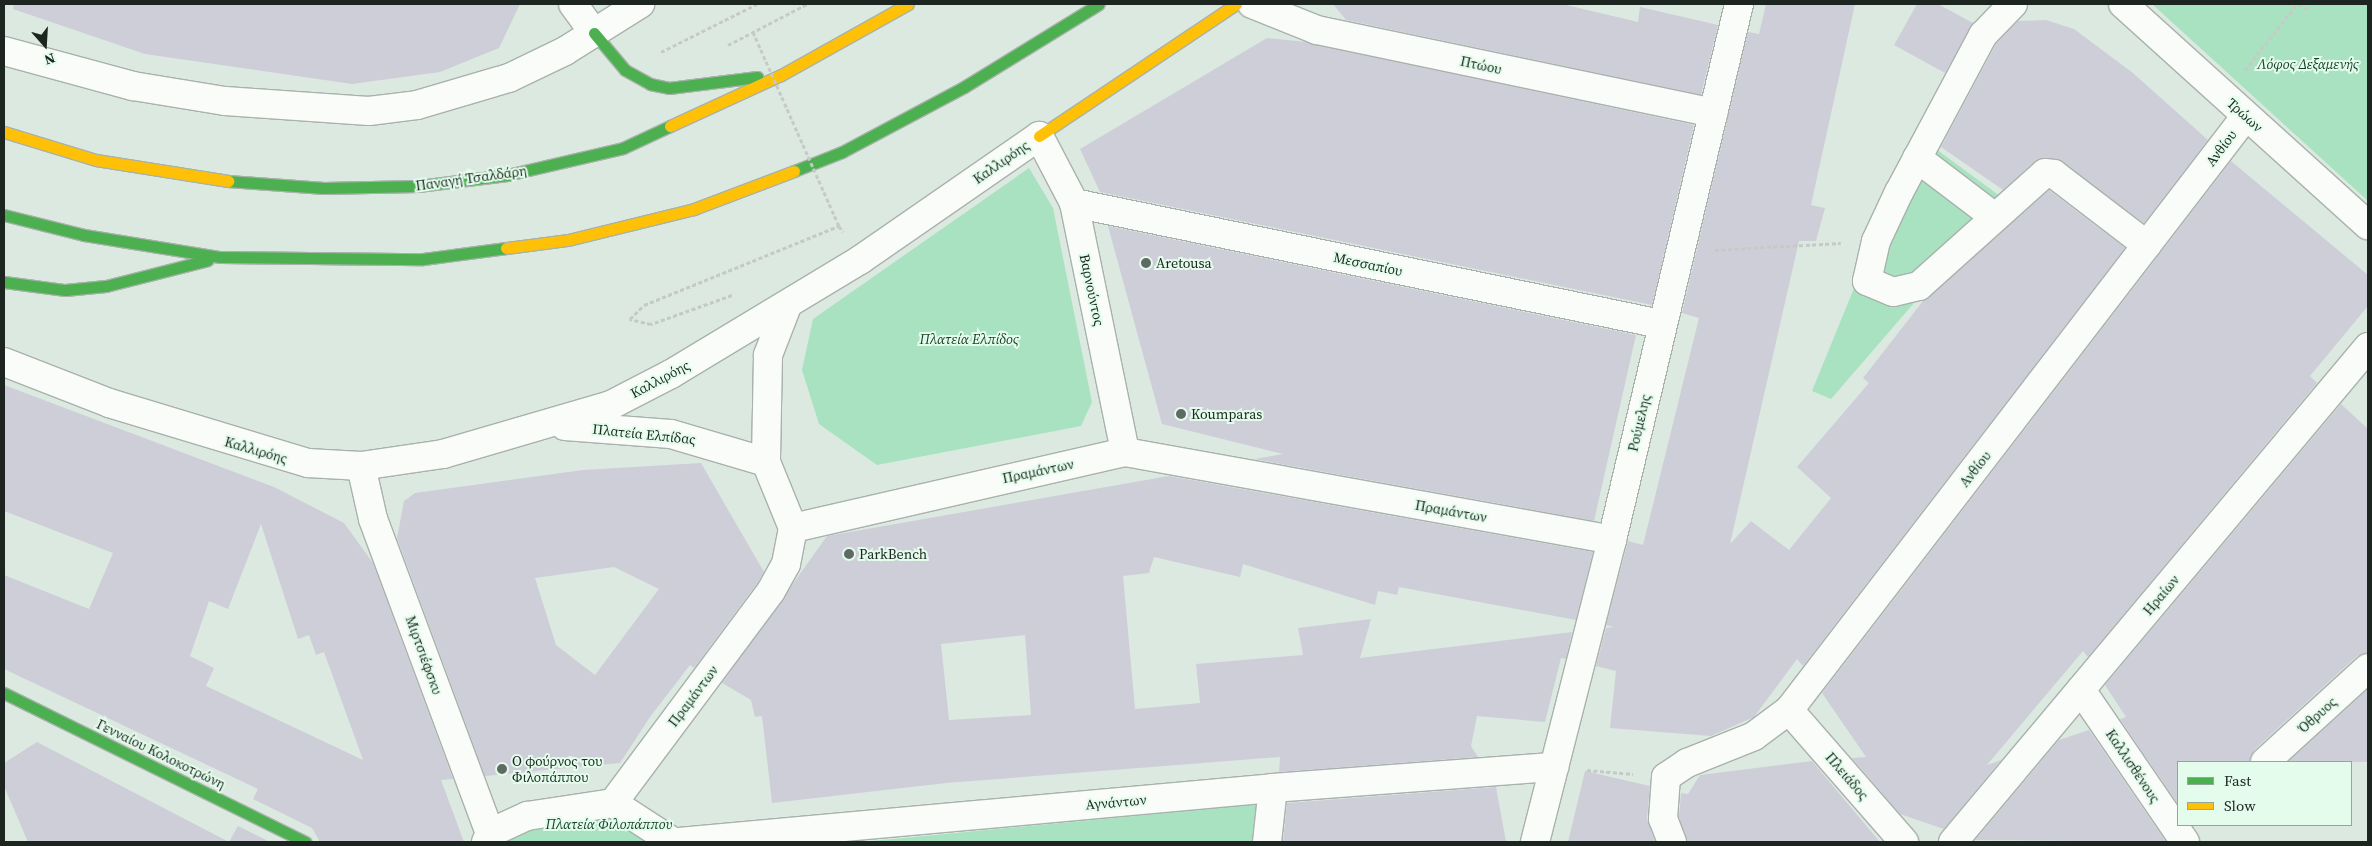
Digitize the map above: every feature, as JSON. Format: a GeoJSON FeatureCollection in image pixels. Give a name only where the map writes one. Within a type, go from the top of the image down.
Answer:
{"type":"FeatureCollection","features":[{"type":"Feature","properties":{"kind":"main road","name":"Παναγή Τσαλδάρη"},"geometry":{"type":"LineString","coordinates":[[4,132],[96,160],[212,180],[324,188],[418,186],[525,172],[614,150],[781,74],[908,4]]}},
{"type":"Feature","properties":{"kind":"main road"},"geometry":{"type":"LineString","coordinates":[[4,215],[84,235],[220,257],[414,259],[498,252],[694,209],[842,152],[964,87],[1099,4]]}},
{"type":"Feature","properties":{"kind":"main road","name":"Καλλιρόης"},"geometry":{"type":"LineString","coordinates":[[1039,136],[1236,4]]}},
{"type":"Feature","properties":{"kind":"main road"},"geometry":{"type":"LineString","coordinates":[[594,33],[625,70],[669,88],[781,74]]}},
{"type":"Feature","properties":{"kind":"main road"},"geometry":{"type":"LineString","coordinates":[[4,282],[64,290],[106,286],[220,257]]}},
{"type":"Feature","properties":{"kind":"main road","name":"Γενναίου Κολοκοτρώνη"},"geometry":{"type":"LineString","coordinates":[[4,693],[305,842]]}},
{"type":"Feature","properties":{"kind":"street"},"geometry":{"type":"LineString","coordinates":[[573,4],[594,33]]}},
{"type":"Feature","properties":{"kind":"street"},"geometry":{"type":"LineString","coordinates":[[4,51],[133,86],[268,106],[360,111],[417,105],[509,78],[594,33],[640,4]]}},
{"type":"Feature","properties":{"kind":"street","name":"Πτώου"},"geometry":{"type":"LineString","coordinates":[[1252,4],[1317,30],[1713,113]]}},
{"type":"Feature","properties":{"kind":"street","name":"Ρούμελης"},"geometry":{"type":"LineString","coordinates":[[1535,842],[1612,540],[1661,324],[1739,4]]}},
{"type":"Feature","properties":{"kind":"street"},"geometry":{"type":"LineString","coordinates":[[2013,4],[1983,35],[1917,158],[1876,241],[1866,281],[1893,292],[1919,286],[2032,180],[2045,173],[2054,174],[2147,245]]}},
{"type":"Feature","properties":{"kind":"street","name":"Τρώων"},"geometry":{"type":"LineString","coordinates":[[2123,4],[2368,225]]}},
{"type":"Feature","properties":{"kind":"street","name":"Ανθίου"},"geometry":{"type":"LineString","coordinates":[[1666,777],[1687,762],[1754,736],[1789,710],[2246,116]]}},
{"type":"Feature","properties":{"kind":"street","name":"Βαρνούντος"},"geometry":{"type":"LineString","coordinates":[[1039,136],[1074,203],[1125,452]]}},
{"type":"Feature","properties":{"kind":"street","name":"Καλλιρόης"},"geometry":{"type":"LineString","coordinates":[[4,362],[109,403],[269,455],[308,464],[361,466],[443,454],[549,425],[611,404],[787,306],[1039,136]]}},
{"type":"Feature","properties":{"kind":"street"},"geometry":{"type":"LineString","coordinates":[[1917,158],[1993,216]]}},
{"type":"Feature","properties":{"kind":"street","name":"Μεσσαπίου"},"geometry":{"type":"LineString","coordinates":[[1074,203],[1661,324]]}},
{"type":"Feature","properties":{"kind":"street"},"geometry":{"type":"LineString","coordinates":[[787,306],[768,355],[766,462],[793,528]]}},
{"type":"Feature","properties":{"kind":"street","name":"Ηραίων"},"geometry":{"type":"LineString","coordinates":[[1953,842],[2368,347]]}},
{"type":"Feature","properties":{"kind":"street","name":"Πλατεία Ελπίδας"},"geometry":{"type":"LineString","coordinates":[[549,425],[671,434],[766,462]]}},
{"type":"Feature","properties":{"kind":"street","name":"Πραμάντων"},"geometry":{"type":"LineString","coordinates":[[613,804],[771,591],[786,564],[793,528],[1125,452],[1612,540]]}},
{"type":"Feature","properties":{"kind":"street","name":"Μιρτσιέφσκυ"},"geometry":{"type":"LineString","coordinates":[[361,466],[373,519],[488,838]]}},
{"type":"Feature","properties":{"kind":"street","name":"Όθρυος"},"geometry":{"type":"LineString","coordinates":[[2266,761],[2368,668]]}},
{"type":"Feature","properties":{"kind":"street","name":"Καλλισθένους"},"geometry":{"type":"LineString","coordinates":[[2081,690],[2177,820]]}},
{"type":"Feature","properties":{"kind":"street","name":"Πλειάδος"},"geometry":{"type":"LineString","coordinates":[[1789,710],[1904,842]]}},
{"type":"Feature","properties":{"kind":"street","name":"Αγνάντων"},"geometry":{"type":"LineString","coordinates":[[679,842],[1273,788],[1554,767]]}},
{"type":"Feature","properties":{"kind":"street"},"geometry":{"type":"LineString","coordinates":[[1666,777],[1663,819],[1672,842]]}},
{"type":"Feature","properties":{"kind":"street"},"geometry":{"type":"LineString","coordinates":[[1267,842],[1273,788]]}},
{"type":"Feature","properties":{"kind":"street"},"geometry":{"type":"LineString","coordinates":[[488,838],[528,816],[613,804],[673,842]]}},
{"type":"Feature","properties":{"kind":"path"},"geometry":{"type":"LineString","coordinates":[[625,70],[756,4]]}},
{"type":"Feature","properties":{"kind":"path"},"geometry":{"type":"LineString","coordinates":[[736,294],[651,324],[630,319],[644,305],[840,226],[753,32],[807,4]]}},
{"type":"Feature","properties":{"kind":"path"},"geometry":{"type":"LineString","coordinates":[[2224,96],[2298,4],[2310,10]]}},
{"type":"Feature","properties":{"kind":"path"},"geometry":{"type":"LineString","coordinates":[[1679,252],[1876,241]]}},
{"type":"Feature","properties":{"kind":"path"},"geometry":{"type":"LineString","coordinates":[[1554,767],[1666,777]]}},
{"type":"Feature","properties":{"kind":"green space","name":"Λόφος Δεξαμενής"},"geometry":{"type":"Polygon","coordinates":[[[2152,4],[2368,4],[2368,201],[2152,4]]]}},
{"type":"Feature","properties":{"kind":"green space"},"geometry":{"type":"Polygon","coordinates":[[[1936,149],[2004,199],[1831,399],[1812,391],[1861,271],[1936,149]]]}},
{"type":"Feature","properties":{"kind":"green space","name":"Πλατεία Ελπίδος"},"geometry":{"type":"Polygon","coordinates":[[[1029,168],[1053,208],[1092,402],[1081,426],[877,465],[819,424],[802,370],[813,319],[1029,168]]]}},
{"type":"Feature","properties":{"kind":"green space"},"geometry":{"type":"Polygon","coordinates":[[[1259,804],[1258,842],[862,842],[1259,804]]]}},
{"type":"Feature","properties":{"kind":"green space","name":"Πλατεία Φιλοπάππου"},"geometry":{"type":"Polygon","coordinates":[[[580,805],[673,842],[486,842],[580,805]]]}},
{"type":"Feature","properties":{"kind":"building"},"geometry":{"type":"Polygon","coordinates":[[[14,4],[520,4],[499,48],[440,72],[352,84],[145,54],[13,9],[14,4]]]}},
{"type":"Feature","properties":{"kind":"building"},"geometry":{"type":"Polygon","coordinates":[[[1333,4],[1562,4],[1638,22],[1640,7],[1718,25],[1701,95],[1346,20],[1333,4]]]}},
{"type":"Feature","properties":{"kind":"building"},"geometry":{"type":"Polygon","coordinates":[[[1766,4],[1855,4],[1811,205],[1825,208],[1816,241],[1799,241],[1730,544],[1751,521],[1789,550],[1831,498],[1797,467],[1869,383],[1863,378],[1923,301],[2049,190],[2125,248],[1803,666],[1797,659],[1754,717],[1711,736],[1610,728],[1616,671],[1596,666],[1606,628],[1614,627],[1606,625],[1628,541],[1643,545],[1699,318],[1682,313],[1748,32],[1759,34],[1766,4]]]}},
{"type":"Feature","properties":{"kind":"building"},"geometry":{"type":"Polygon","coordinates":[[[1917,4],[1938,4],[1973,23],[1945,73],[1894,45],[1917,4]]]}},
{"type":"Feature","properties":{"kind":"building"},"geometry":{"type":"Polygon","coordinates":[[[2046,20],[2074,29],[2133,73],[2208,140],[2144,223],[2056,159],[2035,161],[2003,190],[1941,147],[1996,44],[2018,21],[2046,20]]]}},
{"type":"Feature","properties":{"kind":"building"},"geometry":{"type":"Polygon","coordinates":[[[1267,38],[1306,42],[1694,125],[1652,305],[1100,192],[1080,149],[1267,38]]]}},
{"type":"Feature","properties":{"kind":"building"},"geometry":{"type":"Polygon","coordinates":[[[2231,161],[2368,275],[2368,306],[2310,376],[2317,383],[2088,657],[2083,651],[1987,765],[2001,760],[1944,829],[1900,814],[1852,758],[1866,757],[1822,693],[2231,161]]]}},
{"type":"Feature","properties":{"kind":"building"},"geometry":{"type":"Polygon","coordinates":[[[1108,226],[1636,335],[1594,521],[1254,459],[1283,454],[1162,424],[1108,226]]]}},
{"type":"Feature","properties":{"kind":"building"},"geometry":{"type":"Polygon","coordinates":[[[4,385],[274,487],[344,523],[373,563],[453,779],[441,780],[464,842],[320,842],[312,828],[253,799],[258,789],[4,669],[4,575],[89,609],[113,553],[4,511],[4,385]],[[261,524],[228,609],[209,601],[190,656],[214,668],[206,686],[363,760],[324,652],[316,655],[309,635],[298,639],[261,524]]]}},
{"type":"Feature","properties":{"kind":"building"},"geometry":{"type":"Polygon","coordinates":[[[2341,404],[2368,429],[2368,653],[2357,656],[2254,750],[2250,761],[2177,761],[2177,803],[2120,719],[2126,717],[2105,685],[2341,404]]]}},
{"type":"Feature","properties":{"kind":"building"},"geometry":{"type":"Polygon","coordinates":[[[701,463],[764,572],[694,668],[690,665],[650,717],[620,763],[485,776],[397,538],[404,501],[415,493],[583,470],[701,463]],[[614,567],[535,578],[556,645],[595,675],[659,589],[614,567]]]}},
{"type":"Feature","properties":{"kind":"building"},"geometry":{"type":"Polygon","coordinates":[[[1169,476],[1593,552],[1576,620],[1399,587],[1397,595],[1378,591],[1375,605],[1243,564],[1240,577],[1154,557],[1149,573],[1123,576],[1135,709],[1200,703],[1196,664],[1303,655],[1298,628],[1371,619],[1360,658],[1572,632],[1566,659],[1561,658],[1545,722],[1477,716],[1471,746],[1478,757],[1279,772],[1280,757],[946,783],[772,803],[762,716],[755,717],[751,700],[722,683],[827,536],[1169,476]],[[1025,635],[941,644],[949,720],[1031,715],[1025,635]]]}},
{"type":"Feature","properties":{"kind":"building"},"geometry":{"type":"Polygon","coordinates":[[[2368,689],[2368,762],[2289,761],[2368,689]]]}},
{"type":"Feature","properties":{"kind":"building"},"geometry":{"type":"Polygon","coordinates":[[[2089,730],[2166,842],[1975,840],[2059,740],[2089,730]]]}},
{"type":"Feature","properties":{"kind":"building"},"geometry":{"type":"Polygon","coordinates":[[[37,742],[229,842],[28,842],[4,786],[4,763],[37,742]]]}},
{"type":"Feature","properties":{"kind":"building"},"geometry":{"type":"Polygon","coordinates":[[[1812,761],[1880,842],[1687,842],[1679,817],[1681,793],[1688,794],[1700,775],[1812,761]]]}},
{"type":"Feature","properties":{"kind":"building"},"geometry":{"type":"Polygon","coordinates":[[[1585,771],[1650,786],[1647,818],[1655,842],[1568,842],[1585,771]]]}},
{"type":"Feature","properties":{"kind":"building"},"geometry":{"type":"Polygon","coordinates":[[[1496,787],[1506,842],[1283,842],[1287,803],[1496,787]]]}},
{"type":"Feature","properties":{"kind":"building"},"geometry":{"type":"Polygon","coordinates":[[[238,826],[270,842],[229,842],[238,826]]]}},
{"type":"Feature","properties":{"kind":"traffic: fast"},"geometry":{"type":"LineString","coordinates":[[794,171],[842,152],[964,87],[1099,4]]}},
{"type":"Feature","properties":{"kind":"traffic: fast"},"geometry":{"type":"LineString","coordinates":[[594,33],[625,70],[650,84],[669,88],[757,77]]}},
{"type":"Feature","properties":{"kind":"traffic: fast"},"geometry":{"type":"LineString","coordinates":[[228,181],[324,188],[418,186],[507,175],[623,148],[670,126]]}},
{"type":"Feature","properties":{"kind":"traffic: fast"},"geometry":{"type":"LineString","coordinates":[[4,215],[84,235],[220,257],[423,259],[506,248]]}},
{"type":"Feature","properties":{"kind":"traffic: fast"},"geometry":{"type":"LineString","coordinates":[[4,282],[65,290],[106,286],[208,260]]}},
{"type":"Feature","properties":{"kind":"traffic: fast"},"geometry":{"type":"LineString","coordinates":[[4,693],[305,842]]}},
{"type":"Feature","properties":{"kind":"traffic: slow"},"geometry":{"type":"LineString","coordinates":[[670,126],[781,75],[908,4]]}},
{"type":"Feature","properties":{"kind":"traffic: slow"},"geometry":{"type":"LineString","coordinates":[[1039,136],[1236,4]]}},
{"type":"Feature","properties":{"kind":"traffic: slow"},"geometry":{"type":"LineString","coordinates":[[4,132],[96,160],[228,181]]}},
{"type":"Feature","properties":{"kind":"traffic: slow"},"geometry":{"type":"LineString","coordinates":[[506,248],[568,240],[694,209],[794,171]]}},
{"type":"Feature","properties":{"kind":"place","name":"Aretousa"},"geometry":{"type":"Point","coordinates":[1146,263]}},
{"type":"Feature","properties":{"kind":"place","name":"Koumparas"},"geometry":{"type":"Point","coordinates":[1181,414]}},
{"type":"Feature","properties":{"kind":"place","name":"ParkBench"},"geometry":{"type":"Point","coordinates":[849,554]}},
{"type":"Feature","properties":{"kind":"place","name":"Ο φούρνος του Φιλοπάππου"},"geometry":{"type":"Point","coordinates":[502,769]}}]}
